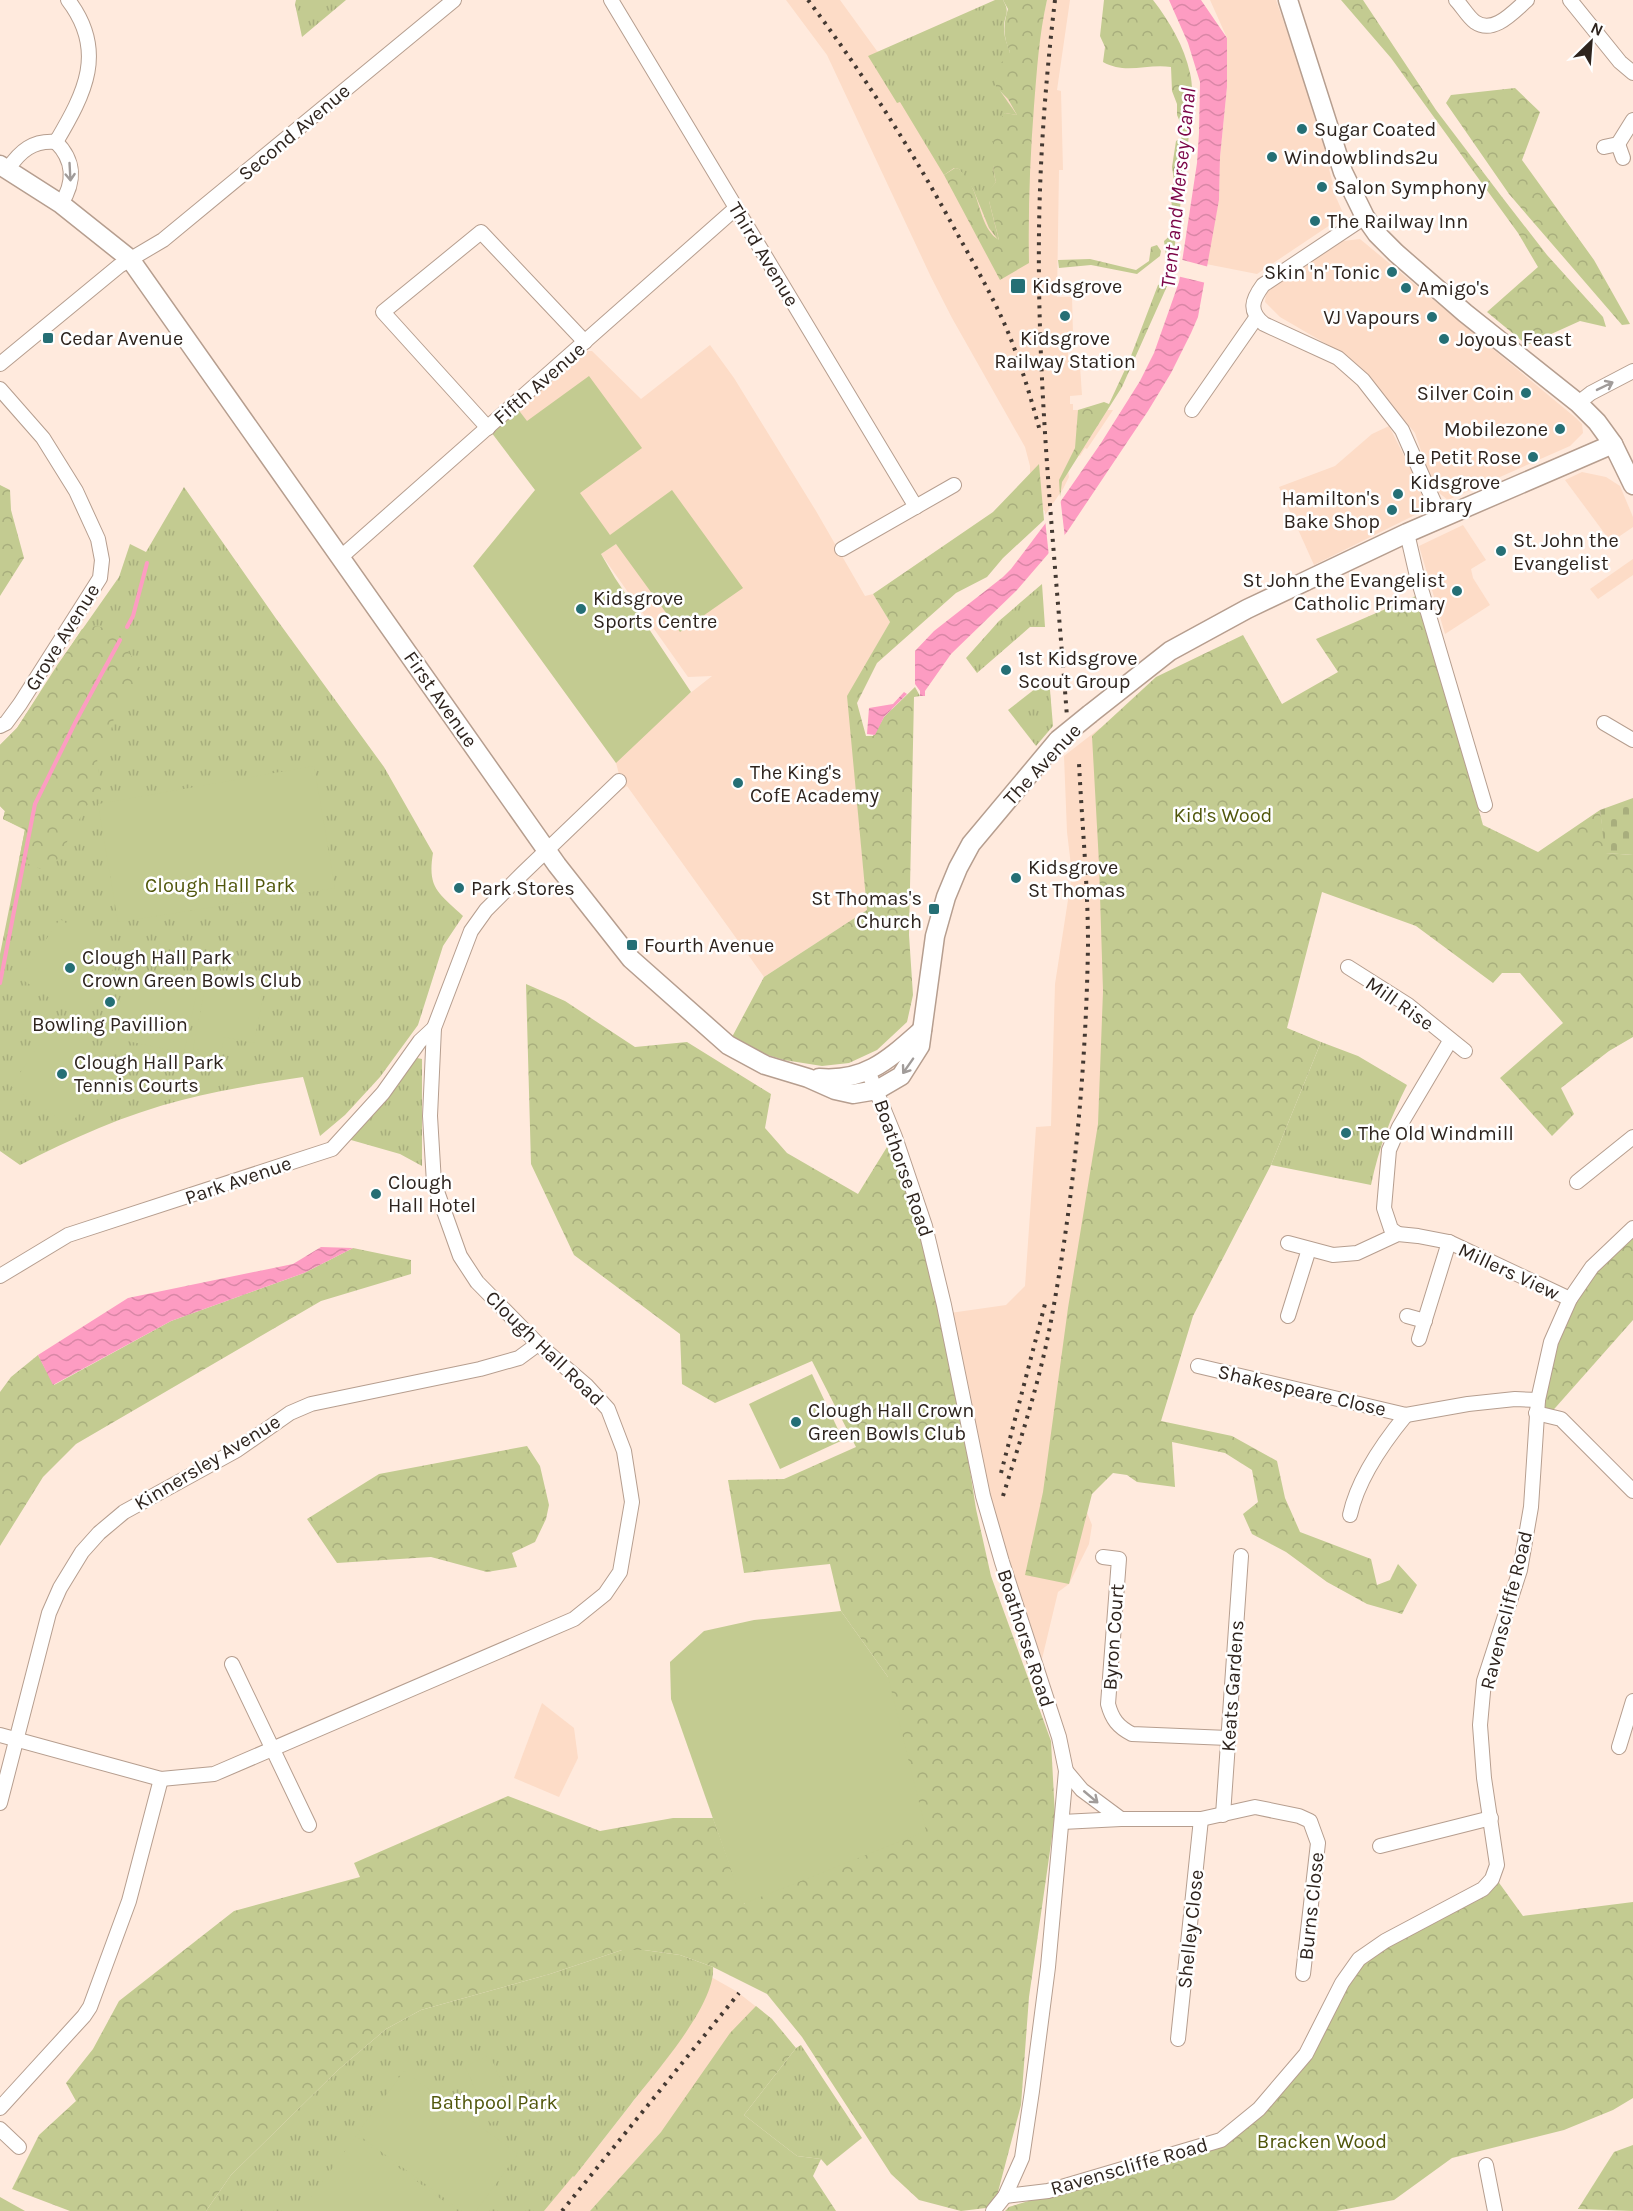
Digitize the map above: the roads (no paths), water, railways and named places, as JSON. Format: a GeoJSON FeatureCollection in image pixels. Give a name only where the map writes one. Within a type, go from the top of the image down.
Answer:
{"type":"FeatureCollection","features":[{"type":"Feature","properties":{"kind":"main road"},"geometry":{"type":"LineString","coordinates":[[1288,0],[1343,172],[1354,197],[1377,234],[1465,313],[1578,403],[1597,422],[1613,444],[1633,485]]}},
{"type":"Feature","properties":{"kind":"main road"},"geometry":{"type":"LineString","coordinates":[[4,167],[61,204],[130,259]]}},
{"type":"Feature","properties":{"kind":"main road","name":"First Avenue"},"geometry":{"type":"LineString","coordinates":[[130,259],[547,850],[631,959],[728,1046],[765,1065],[808,1078],[835,1090],[853,1094],[877,1090]]}},
{"type":"Feature","properties":{"kind":"main road","name":"The Avenue"},"geometry":{"type":"LineString","coordinates":[[877,1090],[901,1076],[920,1046],[935,936],[946,897],[958,868],[971,844],[1058,740],[1170,651],[1248,609],[1442,518],[1613,444]]}},
{"type":"Feature","properties":{"kind":"main road"},"geometry":{"type":"LineString","coordinates":[[868,1071],[890,1058],[922,1030]]}},
{"type":"Feature","properties":{"kind":"main road","name":"First Avenue"},"geometry":{"type":"LineString","coordinates":[[808,1078],[839,1080],[868,1071]]}},
{"type":"Feature","properties":{"kind":"street"},"geometry":{"type":"LineString","coordinates":[[56,142],[77,106],[86,80],[90,56],[88,37],[79,15],[68,0]]}},
{"type":"Feature","properties":{"kind":"street","name":"Second Avenue"},"geometry":{"type":"LineString","coordinates":[[0,364],[130,259],[163,240],[454,0]]}},
{"type":"Feature","properties":{"kind":"street","name":"Third Avenue"},"geometry":{"type":"LineString","coordinates":[[611,0],[916,507]]}},
{"type":"Feature","properties":{"kind":"street"},"geometry":{"type":"LineString","coordinates":[[1456,0],[1474,22],[1485,26],[1494,25],[1527,0]]}},
{"type":"Feature","properties":{"kind":"street"},"geometry":{"type":"LineString","coordinates":[[1570,0],[1620,62],[1633,73]]}},
{"type":"Feature","properties":{"kind":"street"},"geometry":{"type":"LineString","coordinates":[[1604,147],[1618,144],[1633,120]]}},
{"type":"Feature","properties":{"kind":"street"},"geometry":{"type":"LineString","coordinates":[[4,167],[31,145],[45,141],[56,142],[66,152],[70,163],[70,184],[61,204]]}},
{"type":"Feature","properties":{"kind":"street"},"geometry":{"type":"LineString","coordinates":[[1618,144],[1623,158]]}},
{"type":"Feature","properties":{"kind":"street","name":"Fifth Avenue"},"geometry":{"type":"LineString","coordinates":[[341,557],[736,208]]}},
{"type":"Feature","properties":{"kind":"street"},"geometry":{"type":"LineString","coordinates":[[1365,216],[1263,285],[1255,296],[1253,309],[1256,318],[1264,324],[1338,358],[1363,380],[1402,430],[1442,518]]}},
{"type":"Feature","properties":{"kind":"street"},"geometry":{"type":"LineString","coordinates":[[488,428],[383,312],[481,232],[585,342]]}},
{"type":"Feature","properties":{"kind":"street"},"geometry":{"type":"LineString","coordinates":[[1192,410],[1256,318]]}},
{"type":"Feature","properties":{"kind":"street"},"geometry":{"type":"LineString","coordinates":[[1578,403],[1591,393],[1633,371]]}},
{"type":"Feature","properties":{"kind":"street","name":"Grove Avenue"},"geometry":{"type":"LineString","coordinates":[[0,389],[43,438],[61,464],[98,539],[102,560],[100,579],[20,704],[6,723],[0,726]]}},
{"type":"Feature","properties":{"kind":"street"},"geometry":{"type":"LineString","coordinates":[[842,549],[954,485]]}},
{"type":"Feature","properties":{"kind":"street"},"geometry":{"type":"LineString","coordinates":[[1407,534],[1416,572],[1485,805]]}},
{"type":"Feature","properties":{"kind":"street"},"geometry":{"type":"LineString","coordinates":[[1604,723],[1633,740]]}},
{"type":"Feature","properties":{"kind":"street"},"geometry":{"type":"LineString","coordinates":[[547,850],[619,782]]}},
{"type":"Feature","properties":{"kind":"street","name":"Clough Hall Road"},"geometry":{"type":"LineString","coordinates":[[0,1735],[161,1779],[214,1774],[574,1619],[595,1604],[612,1586],[620,1572],[632,1502],[624,1451],[608,1409],[586,1385],[538,1344],[477,1282],[460,1256],[434,1184],[430,1116],[434,1028],[471,931],[486,910],[547,850]]}},
{"type":"Feature","properties":{"kind":"street","name":"Mill Rise"},"geometry":{"type":"LineString","coordinates":[[1348,968],[1408,1005],[1465,1051]]}},
{"type":"Feature","properties":{"kind":"street","name":"Park Avenue"},"geometry":{"type":"LineString","coordinates":[[0,1276],[68,1235],[332,1149],[383,1093],[420,1041],[434,1028]]}},
{"type":"Feature","properties":{"kind":"street","name":"Mill Rise"},"geometry":{"type":"LineString","coordinates":[[1398,1234],[1391,1228],[1384,1208],[1389,1150],[1399,1127],[1450,1041]]}},
{"type":"Feature","properties":{"kind":"street","name":"Boathorse Road"},"geometry":{"type":"LineString","coordinates":[[868,1071],[877,1090],[925,1226],[945,1305],[983,1496],[1059,1737],[1066,1771],[1048,1967],[1022,2158],[1005,2196],[993,2211]]}},
{"type":"Feature","properties":{"kind":"street"},"geometry":{"type":"LineString","coordinates":[[1577,1182],[1632,1139]]}},
{"type":"Feature","properties":{"kind":"street","name":"Ravenscliffe Road"},"geometry":{"type":"LineString","coordinates":[[1005,2196],[1048,2191],[1221,2140],[1259,2109],[1306,2054],[1342,1983],[1359,1959],[1385,1941],[1483,1889],[1492,1879],[1497,1865],[1484,1778],[1480,1725],[1485,1681],[1520,1570],[1531,1508],[1537,1407],[1551,1342],[1570,1299],[1592,1267],[1633,1228]]}},
{"type":"Feature","properties":{"kind":"street"},"geometry":{"type":"LineString","coordinates":[[1288,1243],[1333,1255],[1357,1253],[1398,1234]]}},
{"type":"Feature","properties":{"kind":"street","name":"Millers View"},"geometry":{"type":"LineString","coordinates":[[1398,1234],[1449,1242],[1570,1299]]}},
{"type":"Feature","properties":{"kind":"street","name":"Millers View"},"geometry":{"type":"LineString","coordinates":[[1419,1339],[1449,1242]]}},
{"type":"Feature","properties":{"kind":"street"},"geometry":{"type":"LineString","coordinates":[[1288,1316],[1287,1298],[1309,1249]]}},
{"type":"Feature","properties":{"kind":"street"},"geometry":{"type":"LineString","coordinates":[[1407,1316],[1425,1321]]}},
{"type":"Feature","properties":{"kind":"street","name":"Kinnersley Avenue"},"geometry":{"type":"LineString","coordinates":[[0,1803],[49,1613],[60,1588],[82,1551],[99,1533],[124,1512],[237,1450],[290,1413],[311,1404],[480,1369],[519,1358],[538,1344]]}},
{"type":"Feature","properties":{"kind":"street","name":"Shakespeare Close"},"geometry":{"type":"LineString","coordinates":[[1198,1366],[1406,1415],[1468,1404],[1515,1400],[1537,1407],[1561,1419],[1633,1491]]}},
{"type":"Feature","properties":{"kind":"street","name":"Shakespeare Close"},"geometry":{"type":"LineString","coordinates":[[1348,1506],[1390,1434],[1406,1415]]}},
{"type":"Feature","properties":{"kind":"street","name":"Keats Gardens"},"geometry":{"type":"LineString","coordinates":[[1223,1815],[1241,1556]]}},
{"type":"Feature","properties":{"kind":"street","name":"Byron Court"},"geometry":{"type":"LineString","coordinates":[[1103,1557],[1119,1558],[1108,1704],[1112,1717],[1121,1729],[1132,1734],[1228,1738]]}},
{"type":"Feature","properties":{"kind":"street"},"geometry":{"type":"LineString","coordinates":[[232,1664],[309,1825]]}},
{"type":"Feature","properties":{"kind":"street"},"geometry":{"type":"LineString","coordinates":[[1619,1748],[1633,1701]]}},
{"type":"Feature","properties":{"kind":"street"},"geometry":{"type":"LineString","coordinates":[[1066,1771],[1082,1790],[1121,1819]]}},
{"type":"Feature","properties":{"kind":"street"},"geometry":{"type":"LineString","coordinates":[[0,2108],[90,2007],[129,1901],[161,1779]]}},
{"type":"Feature","properties":{"kind":"street","name":"Burns Close"},"geometry":{"type":"LineString","coordinates":[[1223,1815],[1255,1807],[1299,1816],[1310,1821],[1318,1843],[1303,1974]]}},
{"type":"Feature","properties":{"kind":"street"},"geometry":{"type":"LineString","coordinates":[[1062,1822],[1201,1819],[1223,1815]]}},
{"type":"Feature","properties":{"kind":"street"},"geometry":{"type":"LineString","coordinates":[[1380,1846],[1491,1818]]}},
{"type":"Feature","properties":{"kind":"street","name":"Shelley Close"},"geometry":{"type":"LineString","coordinates":[[1178,2039],[1201,1819]]}},
{"type":"Feature","properties":{"kind":"street"},"geometry":{"type":"LineString","coordinates":[[0,2128],[19,2147]]}},
{"type":"Feature","properties":{"kind":"street"},"geometry":{"type":"LineString","coordinates":[[1486,2165],[1495,2211]]}},
{"type":"Feature","properties":{"kind":"water"},"geometry":{"type":"Polygon","coordinates":[[[1169,0],[1201,0],[1227,38],[1227,87],[1220,157],[1219,200],[1198,317],[1171,373],[1148,411],[1067,532],[1017,590],[951,654],[925,691],[925,696],[920,696],[920,691],[915,684],[915,651],[934,631],[1011,569],[1101,443],[1140,381],[1154,353],[1179,282],[1197,163],[1199,133],[1200,82],[1188,43],[1169,0]]]}},
{"type":"Feature","properties":{"kind":"water"},"geometry":{"type":"Polygon","coordinates":[[[904,692],[907,694],[884,717],[875,735],[867,734],[869,708],[893,704],[904,692]]]}},
{"type":"Feature","properties":{"kind":"water"},"geometry":{"type":"Polygon","coordinates":[[[321,1247],[353,1248],[304,1273],[171,1321],[53,1385],[38,1355],[128,1298],[293,1264],[321,1247]]]}},
{"type":"Feature","properties":{"kind":"waterway"},"geometry":{"type":"LineString","coordinates":[[127,627],[133,616],[147,563]]}},
{"type":"Feature","properties":{"kind":"waterway"},"geometry":{"type":"LineString","coordinates":[[0,983],[35,804],[120,640]]}},
{"type":"Feature","properties":{"kind":"railway"},"geometry":{"type":"LineString","coordinates":[[808,0],[866,82],[902,139],[979,274],[1011,339],[1040,431]]}},
{"type":"Feature","properties":{"kind":"railway"},"geometry":{"type":"LineString","coordinates":[[1055,0],[1042,144],[1039,292],[1048,474],[1067,717]]}},
{"type":"Feature","properties":{"kind":"railway"},"geometry":{"type":"LineString","coordinates":[[1003,1496],[1030,1409],[1047,1343],[1066,1228],[1077,1133],[1085,1039],[1088,945],[1079,763]]}},
{"type":"Feature","properties":{"kind":"railway"},"geometry":{"type":"LineString","coordinates":[[1001,1473],[1045,1304]]}},
{"type":"Feature","properties":{"kind":"railway"},"geometry":{"type":"LineString","coordinates":[[562,2211],[739,1993]]}},
{"type":"Feature","properties":{"kind":"place","name":"Sugar Coated"},"geometry":{"type":"Point","coordinates":[1302,129]}},
{"type":"Feature","properties":{"kind":"place","name":"Windowblinds2u"},"geometry":{"type":"Point","coordinates":[1272,157]}},
{"type":"Feature","properties":{"kind":"place","name":"Salon Symphony"},"geometry":{"type":"Point","coordinates":[1322,187]}},
{"type":"Feature","properties":{"kind":"place","name":"The Railway Inn"},"geometry":{"type":"Point","coordinates":[1315,221]}},
{"type":"Feature","properties":{"kind":"place","name":"Skin 'n' Tonic"},"geometry":{"type":"Point","coordinates":[1392,272]}},
{"type":"Feature","properties":{"kind":"place","name":"Kidsgrove"},"geometry":{"type":"Point","coordinates":[1018,286]}},
{"type":"Feature","properties":{"kind":"place","name":"Amigo's"},"geometry":{"type":"Point","coordinates":[1406,288]}},
{"type":"Feature","properties":{"kind":"place","name":"Kidsgrove Railway Station"},"geometry":{"type":"Point","coordinates":[1065,316]}},
{"type":"Feature","properties":{"kind":"place","name":"VJ Vapours"},"geometry":{"type":"Point","coordinates":[1432,317]}},
{"type":"Feature","properties":{"kind":"place","name":"Cedar Avenue"},"geometry":{"type":"Point","coordinates":[48,338]}},
{"type":"Feature","properties":{"kind":"place","name":"Joyous Feast"},"geometry":{"type":"Point","coordinates":[1444,339]}},
{"type":"Feature","properties":{"kind":"place","name":"Silver Coin"},"geometry":{"type":"Point","coordinates":[1526,393]}},
{"type":"Feature","properties":{"kind":"place","name":"Mobilezone"},"geometry":{"type":"Point","coordinates":[1560,429]}},
{"type":"Feature","properties":{"kind":"place","name":"Le Petit Rose"},"geometry":{"type":"Point","coordinates":[1533,457]}},
{"type":"Feature","properties":{"kind":"place","name":"Kidsgrove Library"},"geometry":{"type":"Point","coordinates":[1398,494]}},
{"type":"Feature","properties":{"kind":"place","name":"Hamilton's Bake Shop"},"geometry":{"type":"Point","coordinates":[1392,510]}},
{"type":"Feature","properties":{"kind":"place","name":"St. John the Evangelist"},"geometry":{"type":"Point","coordinates":[1501,551]}},
{"type":"Feature","properties":{"kind":"place","name":"St John the Evangelist Catholic Primary"},"geometry":{"type":"Point","coordinates":[1457,591]}},
{"type":"Feature","properties":{"kind":"place","name":"Kidsgrove Sports Centre"},"geometry":{"type":"Point","coordinates":[581,609]}},
{"type":"Feature","properties":{"kind":"place","name":"1st Kidsgrove Scout Group"},"geometry":{"type":"Point","coordinates":[1006,670]}},
{"type":"Feature","properties":{"kind":"place","name":"The King's CofE Academy"},"geometry":{"type":"Point","coordinates":[738,783]}},
{"type":"Feature","properties":{"kind":"place","name":"Kidsgrove St Thomas"},"geometry":{"type":"Point","coordinates":[1016,878]}},
{"type":"Feature","properties":{"kind":"place","name":"Park Stores"},"geometry":{"type":"Point","coordinates":[459,888]}},
{"type":"Feature","properties":{"kind":"place","name":"St Thomas's Church"},"geometry":{"type":"Point","coordinates":[934,909]}},
{"type":"Feature","properties":{"kind":"place","name":"Fourth Avenue"},"geometry":{"type":"Point","coordinates":[632,945]}},
{"type":"Feature","properties":{"kind":"place","name":"Clough Hall Park Crown Green Bowls Club"},"geometry":{"type":"Point","coordinates":[70,968]}},
{"type":"Feature","properties":{"kind":"place","name":"Bowling Pavillion"},"geometry":{"type":"Point","coordinates":[110,1002]}},
{"type":"Feature","properties":{"kind":"place","name":"Clough Hall Park Tennis Courts"},"geometry":{"type":"Point","coordinates":[62,1074]}},
{"type":"Feature","properties":{"kind":"place","name":"The Old Windmill"},"geometry":{"type":"Point","coordinates":[1346,1133]}},
{"type":"Feature","properties":{"kind":"place","name":"Clough Hall Hotel"},"geometry":{"type":"Point","coordinates":[376,1194]}},
{"type":"Feature","properties":{"kind":"place","name":"Clough Hall Crown Green Bowls Club"},"geometry":{"type":"Point","coordinates":[796,1422]}},
{"type":"Feature","properties":{"kind":"water label","name":"Trent and Mersey Canal"},"geometry":{"type":"Point","coordinates":[1178,188]}},
{"type":"Feature","properties":{"kind":"park label","name":"Kid's Wood"},"geometry":{"type":"Point","coordinates":[1223,815]}},
{"type":"Feature","properties":{"kind":"park label","name":"Clough Hall Park"},"geometry":{"type":"Point","coordinates":[220,885]}},
{"type":"Feature","properties":{"kind":"park label","name":"Bathpool Park"},"geometry":{"type":"Point","coordinates":[494,2102]}},
{"type":"Feature","properties":{"kind":"park label","name":"Bracken Wood"},"geometry":{"type":"Point","coordinates":[1322,2141]}}]}
